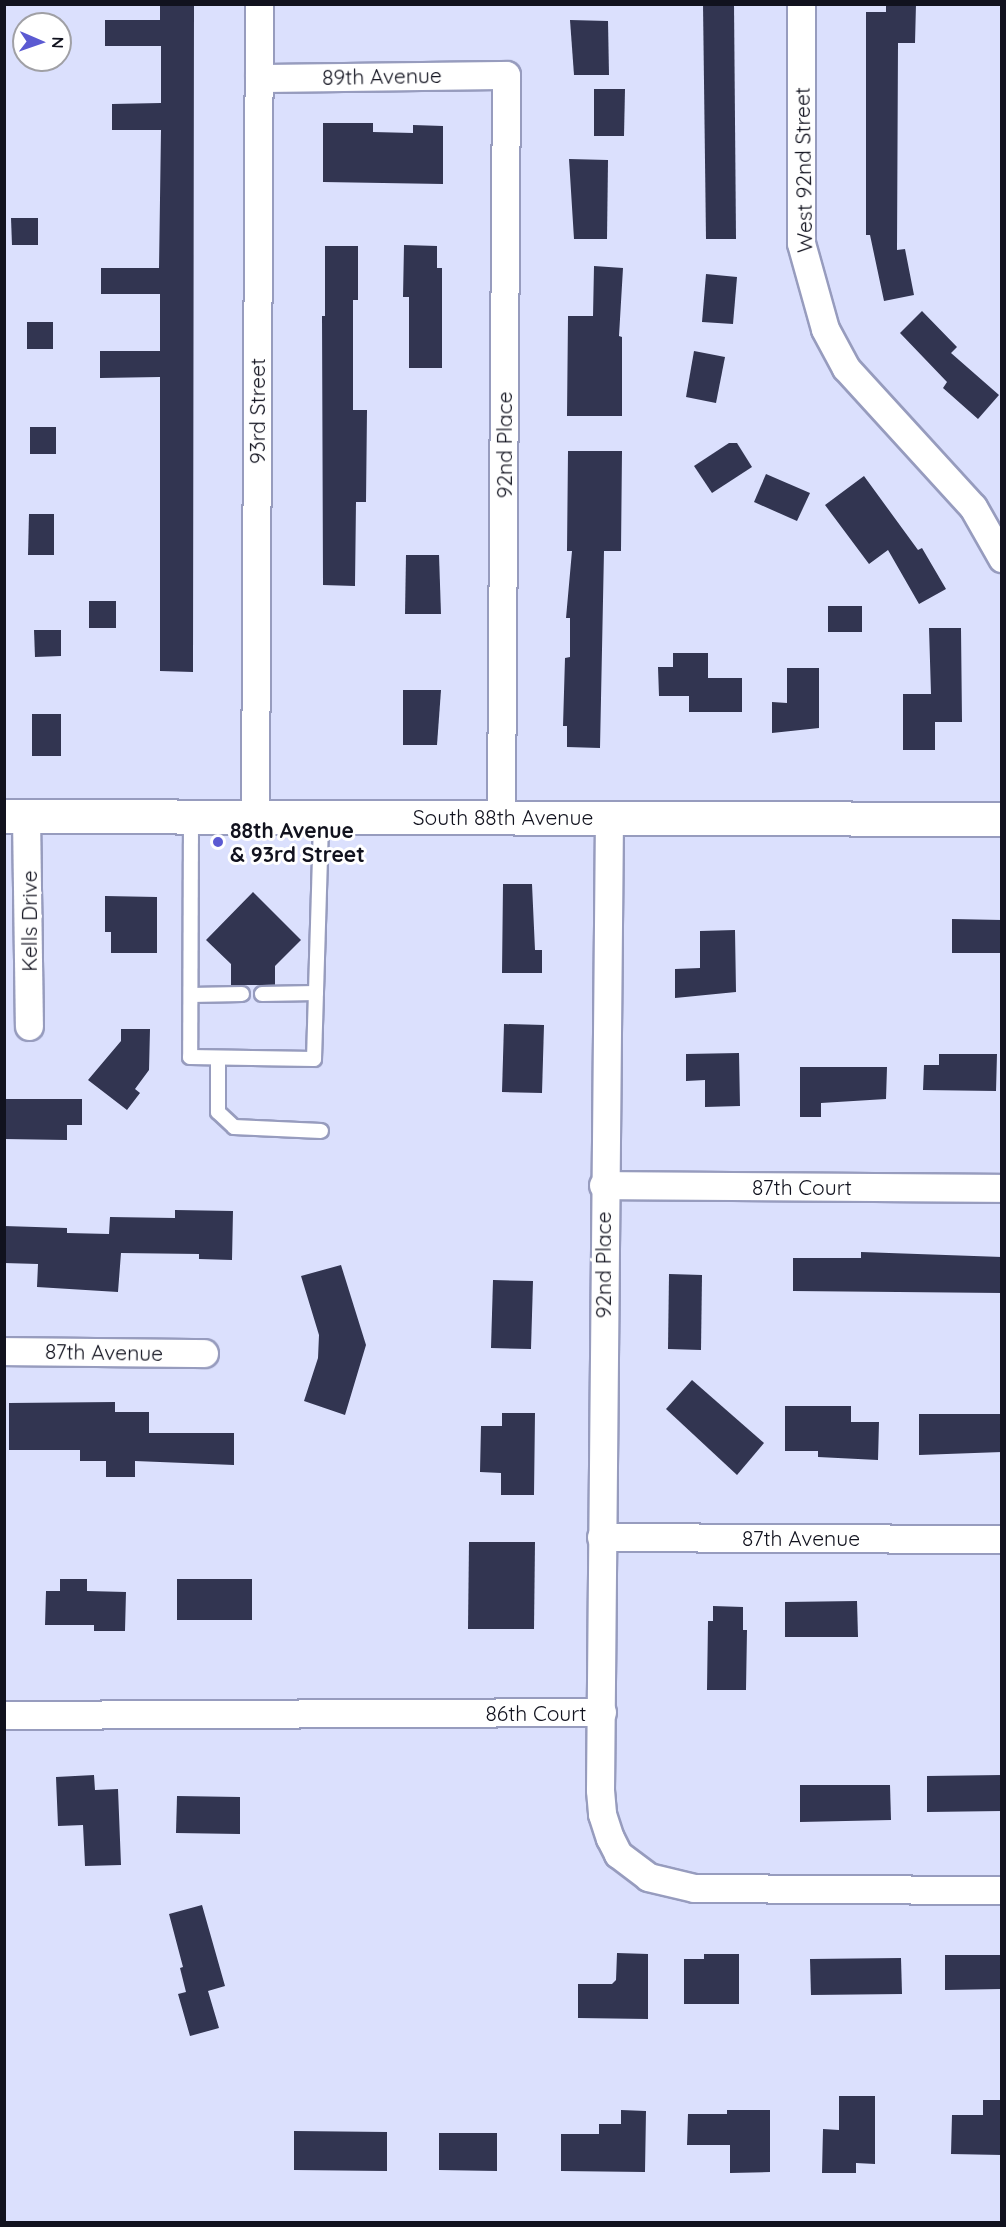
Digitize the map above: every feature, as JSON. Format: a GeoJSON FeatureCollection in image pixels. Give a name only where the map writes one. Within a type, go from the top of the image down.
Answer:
{"type":"FeatureCollection","features":[{"type":"Feature","properties":{"kind":"street","name":"93rd Street"},"geometry":{"type":"LineString","coordinates":[[255,817],[259,4]]}},
{"type":"Feature","properties":{"kind":"street","name":"West 92nd Street"},"geometry":{"type":"LineString","coordinates":[[801,4],[801,243],[825,328],[846,368],[973,507],[1000,547]]}},
{"type":"Feature","properties":{"kind":"street","name":"89th Avenue"},"geometry":{"type":"LineString","coordinates":[[259,78],[506,75]]}},
{"type":"Feature","properties":{"kind":"street","name":"92nd Place"},"geometry":{"type":"LineString","coordinates":[[501,816],[506,75]]}},
{"type":"Feature","properties":{"kind":"street","name":"South 88th Avenue"},"geometry":{"type":"LineString","coordinates":[[15,816],[1002,819]]}},
{"type":"Feature","properties":{"kind":"street","name":"Kells Drive"},"geometry":{"type":"LineString","coordinates":[[15,816],[29,1026]]}},
{"type":"Feature","properties":{"kind":"street","name":"92nd Place"},"geometry":{"type":"LineString","coordinates":[[602,1712],[603,1185],[609,817]]}},
{"type":"Feature","properties":{"kind":"street","name":"87th Court"},"geometry":{"type":"LineString","coordinates":[[603,1185],[1002,1188]]}},
{"type":"Feature","properties":{"kind":"street","name":"87th Avenue"},"geometry":{"type":"LineString","coordinates":[[4,1351],[204,1353]]}},
{"type":"Feature","properties":{"kind":"street","name":"87th Avenue"},"geometry":{"type":"LineString","coordinates":[[602,1537],[1002,1539]]}},
{"type":"Feature","properties":{"kind":"street","name":"86th Court"},"geometry":{"type":"LineString","coordinates":[[4,1715],[602,1712],[602,1814],[618,1854],[648,1877],[694,1888],[1002,1890]]}},
{"type":"Feature","properties":{"kind":"lane"},"geometry":{"type":"LineString","coordinates":[[191,817],[190,1057],[314,1059],[321,817]]}},
{"type":"Feature","properties":{"kind":"lane"},"geometry":{"type":"LineString","coordinates":[[262,994],[316,993]]}},
{"type":"Feature","properties":{"kind":"lane"},"geometry":{"type":"LineString","coordinates":[[191,995],[242,994]]}},
{"type":"Feature","properties":{"kind":"lane"},"geometry":{"type":"LineString","coordinates":[[218,1058],[218,1112],[234,1127],[321,1131]]}},
{"type":"Feature","properties":{"kind":"building"},"geometry":{"type":"Polygon","coordinates":[[[160,4],[194,4],[193,672],[160,671],[160,377],[100,378],[100,351],[160,351],[160,294],[101,294],[101,268],[159,268],[161,130],[112,130],[112,104],[161,103],[161,46],[105,46],[105,20],[160,20],[160,4]]]}},
{"type":"Feature","properties":{"kind":"building"},"geometry":{"type":"Polygon","coordinates":[[[703,4],[734,4],[736,239],[706,239],[703,4]]]}},
{"type":"Feature","properties":{"kind":"building"},"geometry":{"type":"Polygon","coordinates":[[[886,4],[916,4],[915,43],[898,43],[897,250],[905,249],[914,295],[884,301],[870,235],[866,235],[866,12],[886,12],[886,4]]]}},
{"type":"Feature","properties":{"kind":"building"},"geometry":{"type":"Polygon","coordinates":[[[570,20],[608,21],[609,75],[574,75],[570,20]]]}},
{"type":"Feature","properties":{"kind":"building"},"geometry":{"type":"Polygon","coordinates":[[[594,89],[625,89],[624,136],[594,136],[594,89]]]}},
{"type":"Feature","properties":{"kind":"building"},"geometry":{"type":"Polygon","coordinates":[[[323,123],[373,123],[373,132],[413,133],[413,125],[443,126],[443,184],[323,182],[323,123]]]}},
{"type":"Feature","properties":{"kind":"building"},"geometry":{"type":"Polygon","coordinates":[[[569,159],[608,160],[607,239],[574,239],[569,159]]]}},
{"type":"Feature","properties":{"kind":"building"},"geometry":{"type":"Polygon","coordinates":[[[11,218],[38,218],[38,245],[12,245],[11,218]]]}},
{"type":"Feature","properties":{"kind":"building"},"geometry":{"type":"Polygon","coordinates":[[[404,245],[437,246],[437,268],[442,268],[442,368],[409,368],[409,297],[403,297],[404,245]]]}},
{"type":"Feature","properties":{"kind":"building"},"geometry":{"type":"Polygon","coordinates":[[[325,246],[358,246],[358,300],[353,300],[353,410],[367,410],[366,502],[356,502],[355,586],[323,585],[322,316],[325,316],[325,246]]]}},
{"type":"Feature","properties":{"kind":"building"},"geometry":{"type":"Polygon","coordinates":[[[594,266],[623,268],[619,336],[622,337],[622,416],[567,416],[568,316],[593,316],[594,266]]]}},
{"type":"Feature","properties":{"kind":"building"},"geometry":{"type":"Polygon","coordinates":[[[706,274],[737,277],[733,324],[702,322],[706,274]]]}},
{"type":"Feature","properties":{"kind":"building"},"geometry":{"type":"Polygon","coordinates":[[[922,311],[957,347],[951,353],[999,395],[978,419],[943,388],[947,382],[900,333],[922,311]]]}},
{"type":"Feature","properties":{"kind":"building"},"geometry":{"type":"Polygon","coordinates":[[[27,322],[53,322],[53,349],[27,349],[27,322]]]}},
{"type":"Feature","properties":{"kind":"building"},"geometry":{"type":"Polygon","coordinates":[[[694,351],[725,357],[716,403],[686,397],[694,351]]]}},
{"type":"Feature","properties":{"kind":"building"},"geometry":{"type":"Polygon","coordinates":[[[30,427],[56,427],[56,454],[30,454],[30,427]]]}},
{"type":"Feature","properties":{"kind":"building"},"geometry":{"type":"Polygon","coordinates":[[[729,443],[737,443],[752,467],[712,493],[694,466],[729,443]]]}},
{"type":"Feature","properties":{"kind":"building"},"geometry":{"type":"Polygon","coordinates":[[[568,451],[622,451],[621,551],[604,551],[600,748],[567,747],[567,726],[563,726],[565,658],[570,657],[570,618],[566,618],[572,551],[567,551],[568,451]]]}},
{"type":"Feature","properties":{"kind":"building"},"geometry":{"type":"Polygon","coordinates":[[[766,474],[810,493],[797,521],[754,502],[766,474]]]}},
{"type":"Feature","properties":{"kind":"building"},"geometry":{"type":"Polygon","coordinates":[[[864,476],[918,550],[922,548],[946,589],[919,604],[888,550],[869,564],[825,505],[864,476]]]}},
{"type":"Feature","properties":{"kind":"building"},"geometry":{"type":"Polygon","coordinates":[[[29,514],[54,514],[54,555],[28,555],[29,514]]]}},
{"type":"Feature","properties":{"kind":"building"},"geometry":{"type":"Polygon","coordinates":[[[406,555],[439,555],[441,614],[405,614],[406,555]]]}},
{"type":"Feature","properties":{"kind":"building"},"geometry":{"type":"Polygon","coordinates":[[[89,601],[116,601],[116,628],[89,628],[89,601]]]}},
{"type":"Feature","properties":{"kind":"building"},"geometry":{"type":"Polygon","coordinates":[[[828,606],[862,606],[862,632],[828,632],[828,606]]]}},
{"type":"Feature","properties":{"kind":"building"},"geometry":{"type":"Polygon","coordinates":[[[929,628],[961,628],[962,722],[935,722],[935,750],[903,750],[903,694],[931,694],[929,628]]]}},
{"type":"Feature","properties":{"kind":"building"},"geometry":{"type":"Polygon","coordinates":[[[34,630],[61,630],[61,656],[35,657],[34,630]]]}},
{"type":"Feature","properties":{"kind":"building"},"geometry":{"type":"Polygon","coordinates":[[[673,653],[708,653],[708,678],[742,678],[742,712],[689,712],[689,696],[659,696],[658,667],[673,667],[673,653]]]}},
{"type":"Feature","properties":{"kind":"building"},"geometry":{"type":"Polygon","coordinates":[[[787,668],[819,668],[819,728],[772,733],[772,702],[787,703],[787,668]]]}},
{"type":"Feature","properties":{"kind":"building"},"geometry":{"type":"Polygon","coordinates":[[[403,690],[441,690],[437,745],[403,745],[403,690]]]}},
{"type":"Feature","properties":{"kind":"building"},"geometry":{"type":"Polygon","coordinates":[[[32,714],[61,714],[61,756],[32,756],[32,714]]]}},
{"type":"Feature","properties":{"kind":"building"},"geometry":{"type":"Polygon","coordinates":[[[503,884],[532,884],[535,950],[542,950],[542,973],[502,973],[503,884]]]}},
{"type":"Feature","properties":{"kind":"building"},"geometry":{"type":"Polygon","coordinates":[[[253,892],[301,940],[275,966],[275,985],[231,985],[231,964],[206,940],[253,892]]]}},
{"type":"Feature","properties":{"kind":"building"},"geometry":{"type":"Polygon","coordinates":[[[105,896],[157,897],[157,953],[111,953],[111,932],[105,932],[105,896]]]}},
{"type":"Feature","properties":{"kind":"building"},"geometry":{"type":"Polygon","coordinates":[[[952,919],[1002,920],[1002,953],[952,953],[952,919]]]}},
{"type":"Feature","properties":{"kind":"building"},"geometry":{"type":"Polygon","coordinates":[[[735,930],[736,992],[675,998],[675,969],[700,968],[700,931],[735,930]]]}},
{"type":"Feature","properties":{"kind":"building"},"geometry":{"type":"Polygon","coordinates":[[[504,1024],[544,1025],[542,1093],[502,1092],[504,1024]]]}},
{"type":"Feature","properties":{"kind":"building"},"geometry":{"type":"Polygon","coordinates":[[[121,1029],[150,1029],[149,1070],[135,1089],[140,1093],[127,1110],[88,1080],[121,1041],[121,1029]]]}},
{"type":"Feature","properties":{"kind":"building"},"geometry":{"type":"Polygon","coordinates":[[[739,1053],[740,1106],[705,1107],[705,1080],[686,1081],[686,1054],[739,1053]]]}},
{"type":"Feature","properties":{"kind":"building"},"geometry":{"type":"Polygon","coordinates":[[[939,1054],[997,1054],[996,1091],[923,1090],[924,1065],[939,1065],[939,1054]]]}},
{"type":"Feature","properties":{"kind":"building"},"geometry":{"type":"Polygon","coordinates":[[[800,1067],[887,1067],[886,1099],[821,1103],[821,1117],[800,1117],[800,1067]]]}},
{"type":"Feature","properties":{"kind":"building"},"geometry":{"type":"Polygon","coordinates":[[[4,1099],[82,1099],[82,1125],[67,1125],[67,1140],[4,1139],[4,1099]]]}},
{"type":"Feature","properties":{"kind":"building"},"geometry":{"type":"Polygon","coordinates":[[[175,1210],[233,1211],[232,1260],[199,1259],[199,1254],[121,1253],[118,1292],[37,1287],[38,1264],[4,1263],[4,1226],[67,1228],[67,1233],[109,1234],[110,1217],[175,1218],[175,1210]]]}},
{"type":"Feature","properties":{"kind":"building"},"geometry":{"type":"Polygon","coordinates":[[[861,1252],[1002,1257],[1002,1293],[793,1291],[793,1258],[861,1258],[861,1252]]]}},
{"type":"Feature","properties":{"kind":"building"},"geometry":{"type":"Polygon","coordinates":[[[341,1265],[366,1345],[345,1415],[304,1401],[318,1358],[319,1335],[301,1276],[341,1265]]]}},
{"type":"Feature","properties":{"kind":"building"},"geometry":{"type":"Polygon","coordinates":[[[669,1274],[702,1275],[701,1350],[668,1349],[669,1274]]]}},
{"type":"Feature","properties":{"kind":"building"},"geometry":{"type":"Polygon","coordinates":[[[493,1280],[533,1281],[531,1349],[491,1348],[493,1280]]]}},
{"type":"Feature","properties":{"kind":"building"},"geometry":{"type":"Polygon","coordinates":[[[692,1380],[764,1443],[737,1475],[666,1409],[692,1380]]]}},
{"type":"Feature","properties":{"kind":"building"},"geometry":{"type":"Polygon","coordinates":[[[115,1402],[115,1412],[149,1412],[149,1433],[234,1433],[234,1465],[135,1461],[135,1477],[106,1477],[106,1461],[80,1461],[80,1450],[9,1450],[9,1403],[115,1402]]]}},
{"type":"Feature","properties":{"kind":"building"},"geometry":{"type":"Polygon","coordinates":[[[785,1406],[851,1406],[851,1422],[879,1422],[878,1460],[818,1457],[818,1451],[785,1451],[785,1406]]]}},
{"type":"Feature","properties":{"kind":"building"},"geometry":{"type":"Polygon","coordinates":[[[502,1413],[535,1413],[534,1495],[501,1495],[501,1473],[480,1472],[481,1426],[502,1426],[502,1413]]]}},
{"type":"Feature","properties":{"kind":"building"},"geometry":{"type":"Polygon","coordinates":[[[919,1414],[1002,1414],[1002,1452],[919,1455],[919,1414]]]}},
{"type":"Feature","properties":{"kind":"building"},"geometry":{"type":"Polygon","coordinates":[[[469,1542],[535,1542],[534,1629],[468,1629],[469,1542]]]}},
{"type":"Feature","properties":{"kind":"building"},"geometry":{"type":"Polygon","coordinates":[[[60,1579],[87,1579],[87,1591],[126,1592],[125,1631],[94,1631],[94,1625],[45,1625],[46,1591],[60,1591],[60,1579]]]}},
{"type":"Feature","properties":{"kind":"building"},"geometry":{"type":"Polygon","coordinates":[[[177,1579],[252,1579],[252,1620],[177,1620],[177,1579]]]}},
{"type":"Feature","properties":{"kind":"building"},"geometry":{"type":"Polygon","coordinates":[[[857,1601],[858,1637],[785,1637],[785,1602],[857,1601]]]}},
{"type":"Feature","properties":{"kind":"building"},"geometry":{"type":"Polygon","coordinates":[[[713,1606],[743,1607],[743,1630],[747,1630],[746,1690],[707,1690],[708,1621],[713,1621],[713,1606]]]}},
{"type":"Feature","properties":{"kind":"building"},"geometry":{"type":"Polygon","coordinates":[[[94,1775],[95,1790],[118,1789],[121,1865],[85,1866],[83,1825],[58,1826],[56,1777],[94,1775]]]}},
{"type":"Feature","properties":{"kind":"building"},"geometry":{"type":"Polygon","coordinates":[[[1002,1775],[1002,1811],[927,1812],[927,1776],[1002,1775]]]}},
{"type":"Feature","properties":{"kind":"building"},"geometry":{"type":"Polygon","coordinates":[[[800,1785],[890,1785],[891,1820],[800,1822],[800,1785]]]}},
{"type":"Feature","properties":{"kind":"building"},"geometry":{"type":"Polygon","coordinates":[[[177,1796],[240,1797],[240,1834],[176,1833],[177,1796]]]}},
{"type":"Feature","properties":{"kind":"building"},"geometry":{"type":"Polygon","coordinates":[[[202,1905],[225,1986],[208,1991],[219,2028],[190,2036],[178,1994],[186,1992],[180,1968],[183,1967],[169,1914],[202,1905]]]}},
{"type":"Feature","properties":{"kind":"building"},"geometry":{"type":"Polygon","coordinates":[[[617,1953],[648,1954],[648,2019],[578,2018],[578,1984],[612,1984],[616,1980],[617,1953]]]}},
{"type":"Feature","properties":{"kind":"building"},"geometry":{"type":"Polygon","coordinates":[[[704,1954],[739,1954],[739,2004],[684,2004],[684,1959],[704,1959],[704,1954]]]}},
{"type":"Feature","properties":{"kind":"building"},"geometry":{"type":"Polygon","coordinates":[[[945,1955],[1002,1955],[1002,1989],[945,1990],[945,1955]]]}},
{"type":"Feature","properties":{"kind":"building"},"geometry":{"type":"Polygon","coordinates":[[[901,1958],[902,1994],[811,1995],[810,1959],[901,1958]]]}},
{"type":"Feature","properties":{"kind":"building"},"geometry":{"type":"Polygon","coordinates":[[[839,2096],[875,2096],[875,2164],[856,2163],[856,2173],[822,2173],[823,2129],[839,2130],[839,2096]]]}},
{"type":"Feature","properties":{"kind":"building"},"geometry":{"type":"Polygon","coordinates":[[[983,2100],[1002,2100],[1002,2155],[951,2154],[952,2115],[983,2115],[983,2100]]]}},
{"type":"Feature","properties":{"kind":"building"},"geometry":{"type":"Polygon","coordinates":[[[621,2110],[646,2111],[645,2172],[561,2171],[561,2134],[599,2134],[599,2124],[621,2124],[621,2110]]]}},
{"type":"Feature","properties":{"kind":"building"},"geometry":{"type":"Polygon","coordinates":[[[727,2110],[770,2110],[770,2172],[730,2173],[730,2145],[687,2145],[688,2114],[727,2114],[727,2110]]]}},
{"type":"Feature","properties":{"kind":"building"},"geometry":{"type":"Polygon","coordinates":[[[294,2131],[387,2132],[387,2171],[294,2170],[294,2131]]]}},
{"type":"Feature","properties":{"kind":"building"},"geometry":{"type":"Polygon","coordinates":[[[439,2133],[497,2133],[497,2171],[439,2170],[439,2133]]]}},
{"type":"Feature","properties":{"kind":"place","name":"88th Avenue & 93rd Street"},"geometry":{"type":"Point","coordinates":[218,842]}}]}
